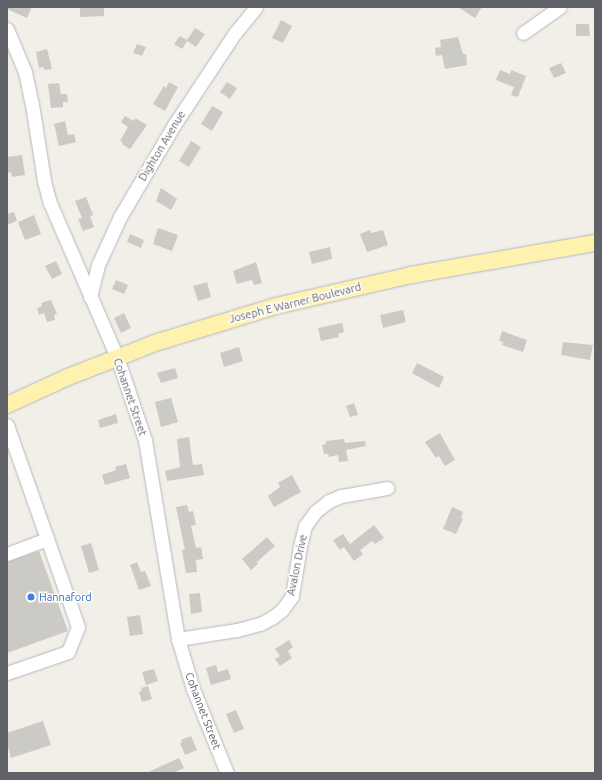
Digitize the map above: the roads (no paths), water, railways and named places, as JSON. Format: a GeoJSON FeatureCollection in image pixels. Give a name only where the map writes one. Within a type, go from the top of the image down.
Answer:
{"type":"FeatureCollection","features":[{"type":"Feature","properties":{"kind":"main road","name":"Joseph E Warner Boulevard"},"geometry":{"type":"LineString","coordinates":[[7,405],[117,357],[224,321],[317,296],[411,275],[595,243]]}},
{"type":"Feature","properties":{"kind":"street","name":"Dighton Avenue"},"geometry":{"type":"LineString","coordinates":[[90,297],[98,265],[120,217],[174,125],[235,33],[256,7]]}},
{"type":"Feature","properties":{"kind":"street"},"geometry":{"type":"LineString","coordinates":[[523,33],[560,7]]}},
{"type":"Feature","properties":{"kind":"street","name":"Cohannet Street"},"geometry":{"type":"LineString","coordinates":[[7,29],[25,72],[32,104],[44,181],[50,203],[117,357],[145,440],[178,639],[194,689],[227,773]]}},
{"type":"Feature","properties":{"kind":"street"},"geometry":{"type":"LineString","coordinates":[[7,425],[10,443],[47,539],[78,626],[68,652],[7,672]]}},
{"type":"Feature","properties":{"kind":"street","name":"Avalon Drive"},"geometry":{"type":"LineString","coordinates":[[178,639],[237,630],[260,624],[273,617],[282,610],[292,596],[300,546],[305,526],[315,512],[341,496],[387,488]]}},
{"type":"Feature","properties":{"kind":"street"},"geometry":{"type":"LineString","coordinates":[[7,554],[47,539]]}},
{"type":"Feature","properties":{"kind":"place","name":"Hannaford"},"geometry":{"type":"Point","coordinates":[31,597]}}]}
